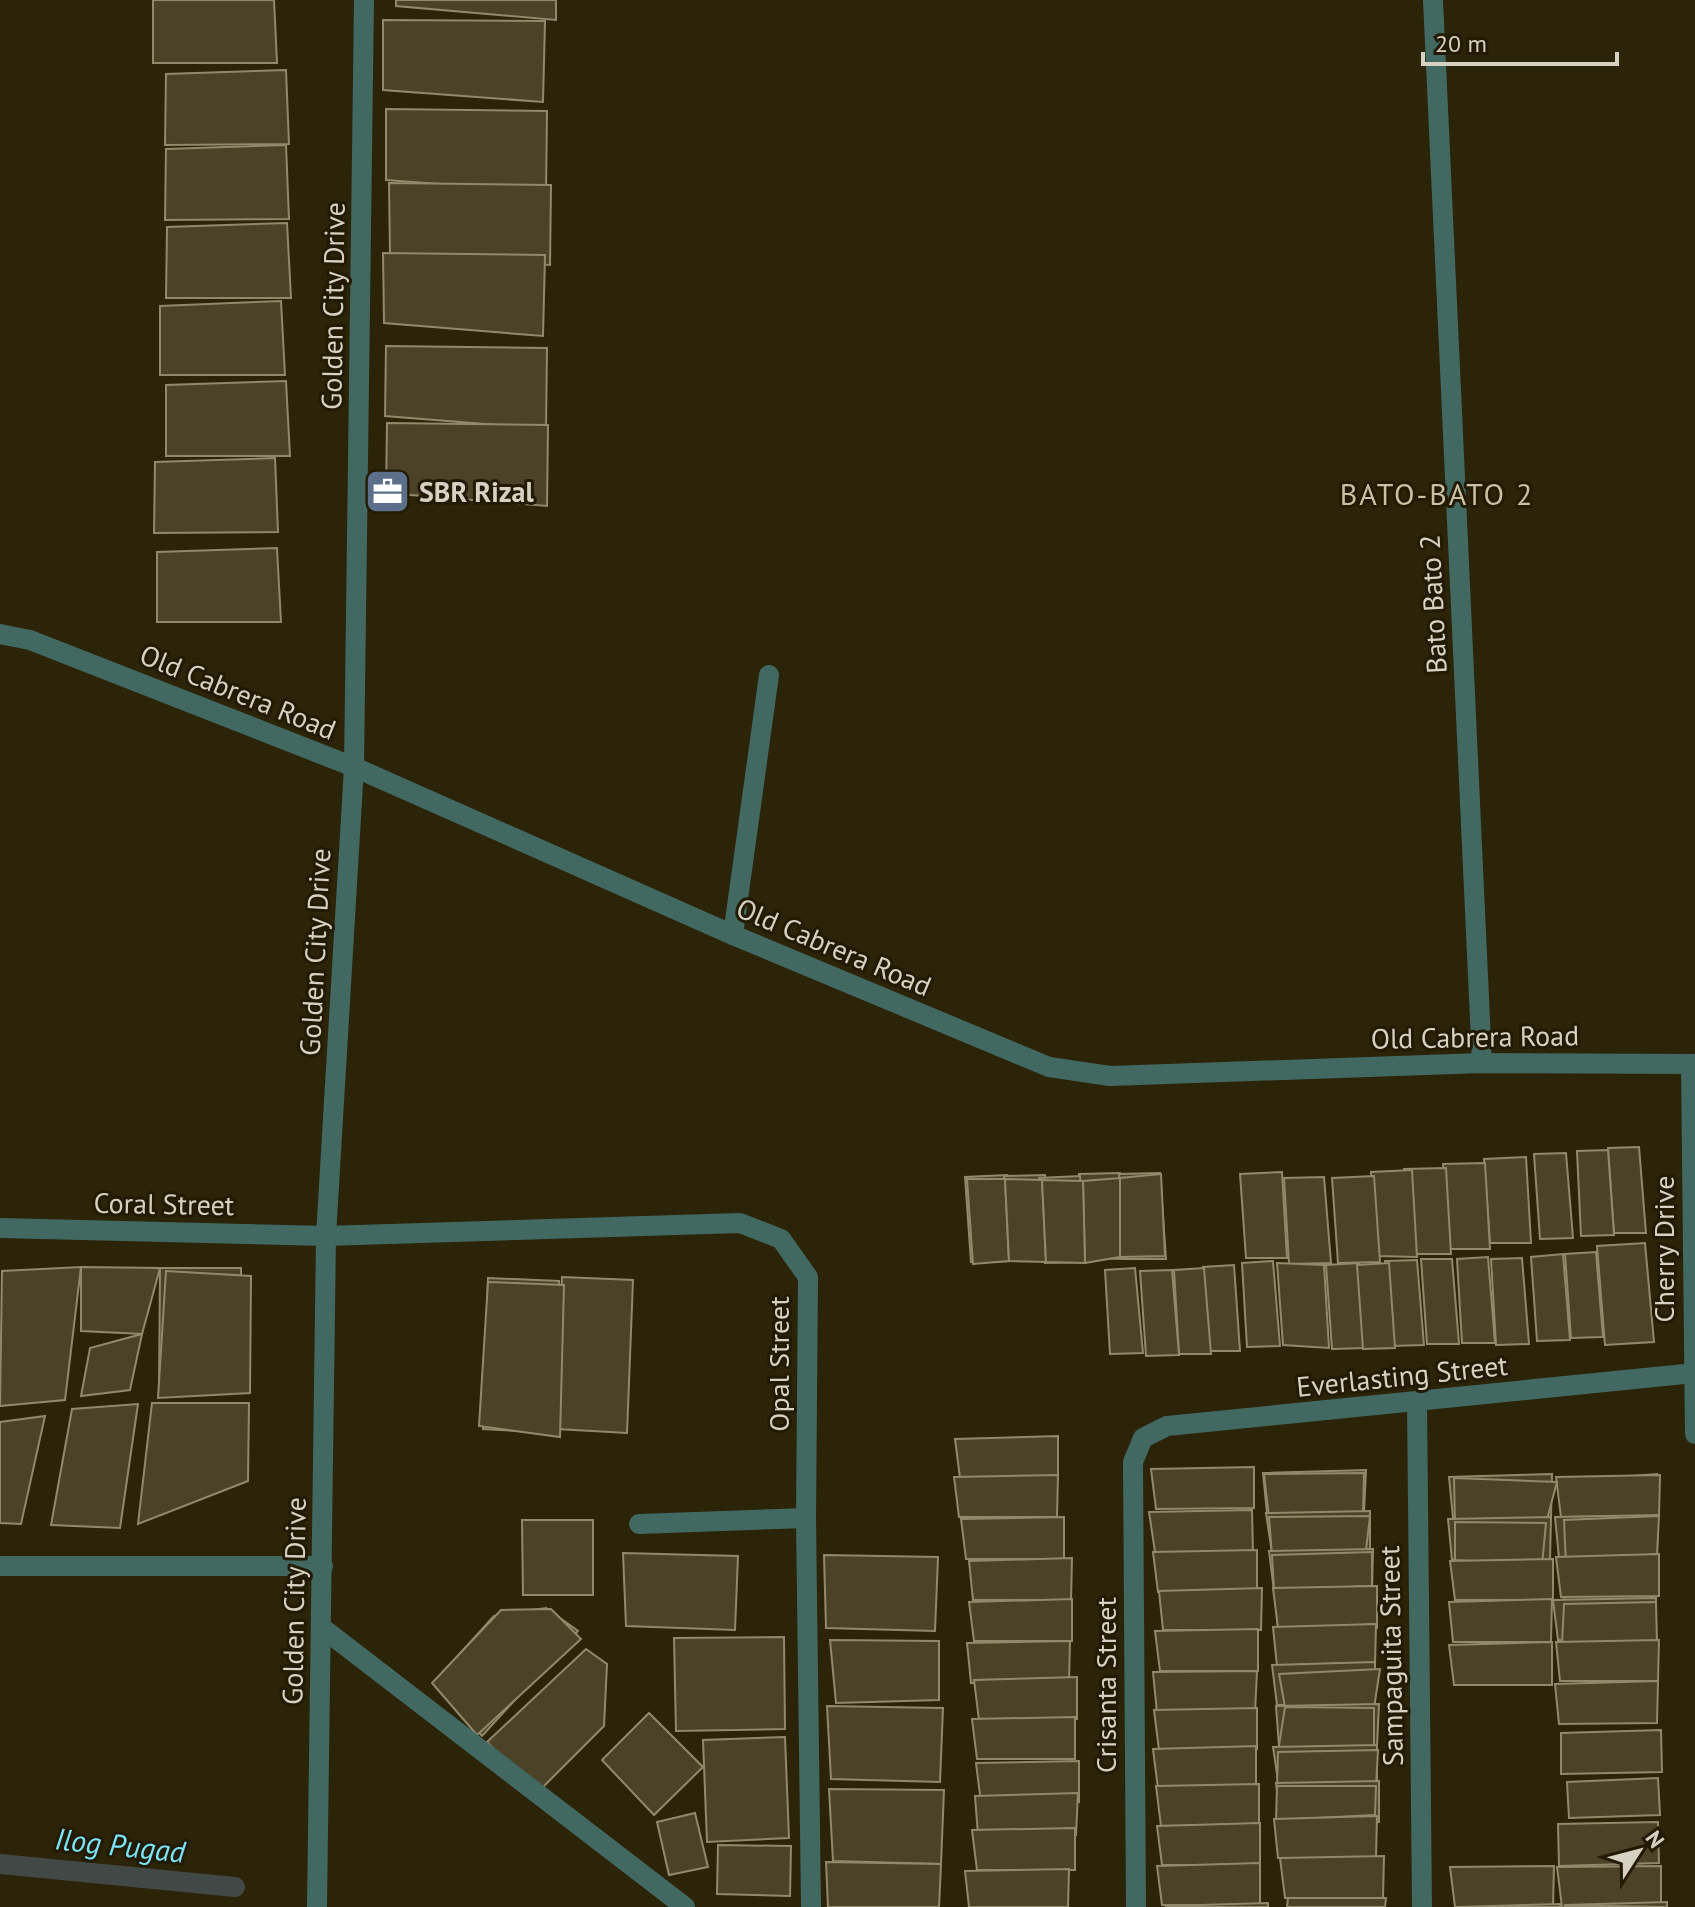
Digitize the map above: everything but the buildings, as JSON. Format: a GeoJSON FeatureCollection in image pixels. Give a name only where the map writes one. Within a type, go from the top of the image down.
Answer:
{"type":"FeatureCollection","features":[{"type":"Feature","properties":{"kind":"street","name":"Golden City Drive"},"geometry":{"type":"LineString","coordinates":[[317,1907],[326,1236],[354,767],[364,0]]}},
{"type":"Feature","properties":{"kind":"street","name":"Bato Bato 2"},"geometry":{"type":"LineString","coordinates":[[1433,0],[1482,1063]]}},
{"type":"Feature","properties":{"kind":"street","name":"Old Cabrera Road"},"geometry":{"type":"LineString","coordinates":[[0,634],[30,640],[354,767],[733,935],[1049,1067],[1110,1076],[1482,1063],[1693,1064]]}},
{"type":"Feature","properties":{"kind":"street"},"geometry":{"type":"LineString","coordinates":[[733,935],[769,675]]}},
{"type":"Feature","properties":{"kind":"street","name":"Cherry Drive"},"geometry":{"type":"LineString","coordinates":[[1693,1064],[1695,1434]]}},
{"type":"Feature","properties":{"kind":"street","name":"Opal Street"},"geometry":{"type":"LineString","coordinates":[[326,1236],[740,1223],[781,1239],[808,1277],[806,1518],[811,1907]]}},
{"type":"Feature","properties":{"kind":"street","name":"Coral Street"},"geometry":{"type":"LineString","coordinates":[[0,1228],[326,1236]]}},
{"type":"Feature","properties":{"kind":"street","name":"Everlasting Street"},"geometry":{"type":"LineString","coordinates":[[1133,1462],[1143,1438],[1167,1426],[1694,1374]]}},
{"type":"Feature","properties":{"kind":"street","name":"Sampaguita Street"},"geometry":{"type":"LineString","coordinates":[[1417,1403],[1422,1907]]}},
{"type":"Feature","properties":{"kind":"street","name":"Crisanta Street"},"geometry":{"type":"LineString","coordinates":[[1133,1462],[1136,1907]]}},
{"type":"Feature","properties":{"kind":"street"},"geometry":{"type":"LineString","coordinates":[[639,1524],[806,1518]]}},
{"type":"Feature","properties":{"kind":"street"},"geometry":{"type":"LineString","coordinates":[[0,1566],[323,1566]]}},
{"type":"Feature","properties":{"kind":"street"},"geometry":{"type":"LineString","coordinates":[[321,1627],[685,1907]]}},
{"type":"Feature","properties":{"kind":"waterway","name":"Ilog Pugad"},"geometry":{"type":"LineString","coordinates":[[0,1864],[235,1887]]}},
{"type":"Feature","properties":{"kind":"place","name":"SBR Rizal"},"geometry":{"type":"Point","coordinates":[388,492]}},
{"type":"Feature","properties":{"kind":"district","name":"BATO-BATO 2"},"geometry":{"type":"Point","coordinates":[1437,495]}}]}
